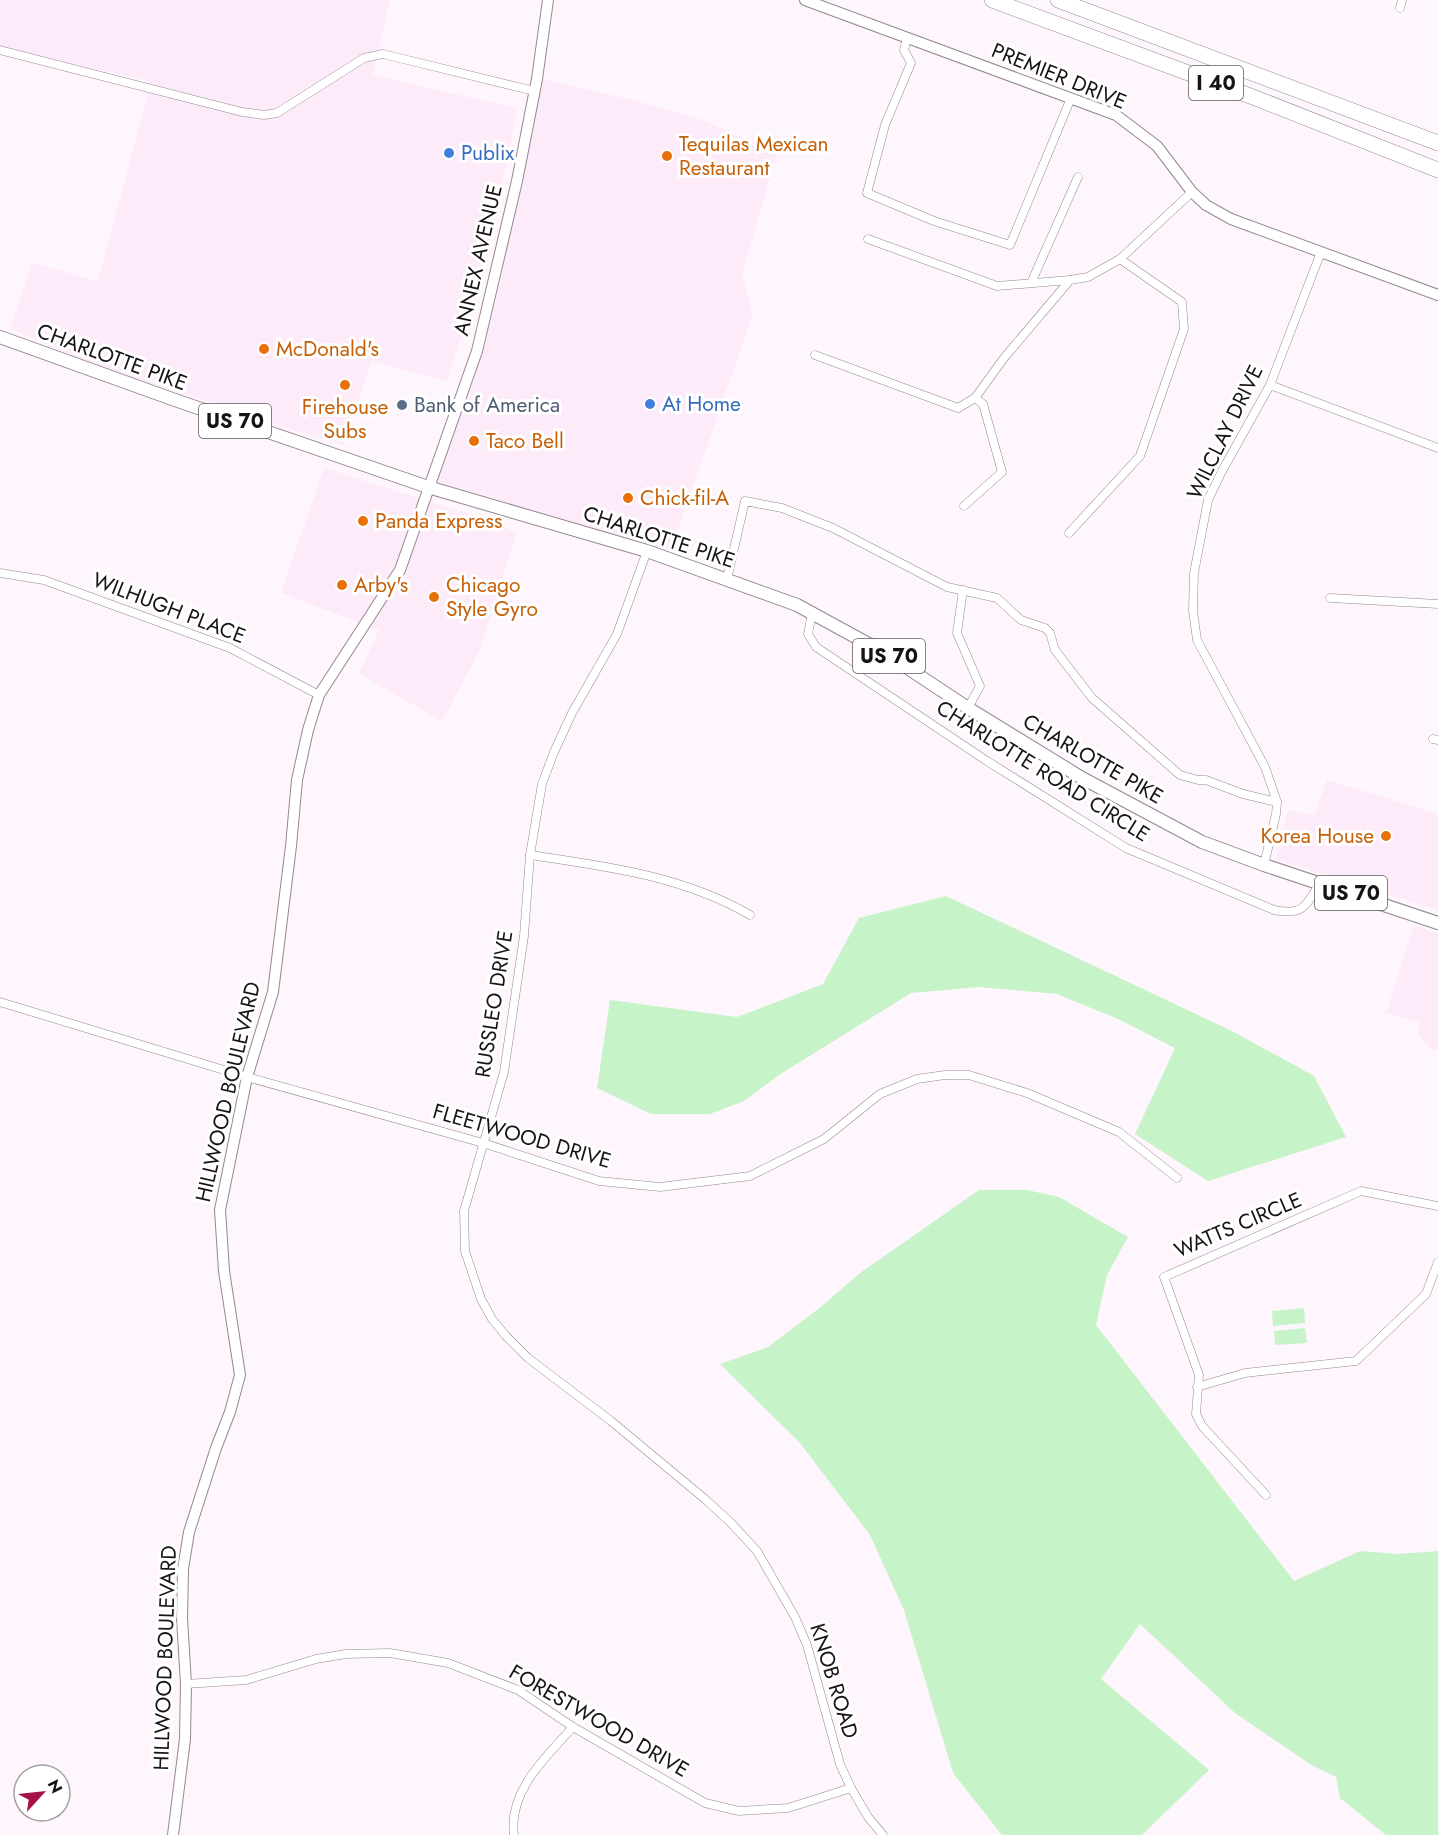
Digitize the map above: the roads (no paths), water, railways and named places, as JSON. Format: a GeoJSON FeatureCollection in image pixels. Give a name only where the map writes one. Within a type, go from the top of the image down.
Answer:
{"type":"FeatureCollection","features":[{"type":"Feature","properties":{"kind":"highway","name":"I 40"},"geometry":{"type":"LineString","coordinates":[[992,0],[1253,97],[1438,170]]}},
{"type":"Feature","properties":{"kind":"highway","name":"I 40"},"geometry":{"type":"LineString","coordinates":[[1058,0],[1438,143]]}},
{"type":"Feature","properties":{"kind":"main road","name":"CHARLOTTE PIKE"},"geometry":{"type":"LineString","coordinates":[[0,337],[428,487],[647,551],[797,604],[885,653],[968,708],[1082,778],[1202,842],[1264,865]]}},
{"type":"Feature","properties":{"kind":"main road","name":"US 70"},"geometry":{"type":"LineString","coordinates":[[1264,865],[1438,923]]}},
{"type":"Feature","properties":{"kind":"street","name":"ANNEX AVENUE"},"geometry":{"type":"LineString","coordinates":[[428,487],[477,351],[517,181],[548,0]]}},
{"type":"Feature","properties":{"kind":"street","name":"PREMIER DRIVE"},"geometry":{"type":"LineString","coordinates":[[805,0],[1116,115],[1158,146],[1192,192],[1206,205],[1231,219],[1438,295]]}},
{"type":"Feature","properties":{"kind":"street"},"geometry":{"type":"LineString","coordinates":[[907,38],[904,50],[911,63],[885,125],[867,193],[934,221],[1010,246],[1071,98]]}},
{"type":"Feature","properties":{"kind":"street"},"geometry":{"type":"LineString","coordinates":[[0,51],[242,112],[264,115],[284,109],[364,58],[383,54],[534,91]]}},
{"type":"Feature","properties":{"kind":"street"},"geometry":{"type":"LineString","coordinates":[[1031,283],[1078,177]]}},
{"type":"Feature","properties":{"kind":"street"},"geometry":{"type":"LineString","coordinates":[[868,239],[997,286],[1070,280],[1088,277],[1120,259],[1192,192]]}},
{"type":"Feature","properties":{"kind":"street","name":"WILCLAY DRIVE"},"geometry":{"type":"LineString","coordinates":[[1264,865],[1277,802],[1265,767],[1197,640],[1192,611],[1194,573],[1208,500],[1270,385],[1322,252]]}},
{"type":"Feature","properties":{"kind":"street"},"geometry":{"type":"LineString","coordinates":[[1069,533],[1140,456],[1184,329],[1182,302],[1120,259]]}},
{"type":"Feature","properties":{"kind":"street"},"geometry":{"type":"LineString","coordinates":[[815,356],[958,408],[975,398],[1004,358],[1070,280]]}},
{"type":"Feature","properties":{"kind":"street"},"geometry":{"type":"LineString","coordinates":[[1270,385],[1438,447]]}},
{"type":"Feature","properties":{"kind":"street"},"geometry":{"type":"LineString","coordinates":[[964,507],[1002,472],[982,404],[975,398]]}},
{"type":"Feature","properties":{"kind":"street","name":"HILLWOOD BOULEVARD"},"geometry":{"type":"LineString","coordinates":[[173,1835],[181,1780],[186,1684],[182,1618],[183,1569],[187,1543],[240,1375],[224,1270],[220,1210],[247,1077],[273,992],[297,780],[308,730],[319,695],[400,570],[428,487]]}},
{"type":"Feature","properties":{"kind":"street"},"geometry":{"type":"LineString","coordinates":[[727,579],[745,501],[782,508],[833,528],[947,587],[997,598],[1021,620],[1045,628],[1050,633],[1055,650],[1092,698],[1180,775],[1206,780],[1243,794],[1277,802]]}},
{"type":"Feature","properties":{"kind":"street","name":"RUSSLEO DRIVE"},"geometry":{"type":"LineString","coordinates":[[611,1421],[528,1358],[492,1319],[481,1299],[465,1251],[464,1210],[504,1072],[524,936],[530,855],[542,784],[572,713],[617,634],[647,551]]}},
{"type":"Feature","properties":{"kind":"street","name":"WILHUGH PLACE"},"geometry":{"type":"LineString","coordinates":[[0,573],[44,580],[230,648],[319,695]]}},
{"type":"Feature","properties":{"kind":"street"},"geometry":{"type":"LineString","coordinates":[[963,590],[957,633],[980,686],[968,708]]}},
{"type":"Feature","properties":{"kind":"street"},"geometry":{"type":"LineString","coordinates":[[1330,598],[1438,604]]}},
{"type":"Feature","properties":{"kind":"street","name":"CHARLOTTE ROAD CIRCLE"},"geometry":{"type":"LineString","coordinates":[[812,613],[808,634],[816,647],[987,761],[1126,848],[1274,910],[1289,913],[1305,907],[1320,883]]}},
{"type":"Feature","properties":{"kind":"street"},"geometry":{"type":"LineString","coordinates":[[530,855],[616,867],[665,880],[735,906],[750,915]]}},
{"type":"Feature","properties":{"kind":"street","name":"FLEETWOOD DRIVE"},"geometry":{"type":"LineString","coordinates":[[0,1002],[247,1077],[483,1143],[599,1181],[660,1187],[750,1176],[824,1139],[880,1094],[916,1079],[945,1075],[969,1075],[995,1082],[1041,1098],[1119,1132],[1177,1178]]}},
{"type":"Feature","properties":{"kind":"street","name":"WATTS CIRCLE"},"geometry":{"type":"LineString","coordinates":[[1266,1495],[1202,1426],[1196,1414],[1199,1375],[1164,1277],[1361,1191],[1438,1206]]}},
{"type":"Feature","properties":{"kind":"street"},"geometry":{"type":"LineString","coordinates":[[1197,1387],[1245,1373],[1356,1361],[1426,1294],[1438,1262]]}},
{"type":"Feature","properties":{"kind":"street","name":"KNOB ROAD"},"geometry":{"type":"LineString","coordinates":[[611,1421],[705,1499],[757,1551],[795,1617],[807,1645],[840,1764],[851,1788],[883,1835]]}},
{"type":"Feature","properties":{"kind":"street","name":"FORESTWOOD DRIVE"},"geometry":{"type":"LineString","coordinates":[[186,1684],[246,1680],[316,1659],[346,1654],[390,1653],[448,1663],[518,1690],[573,1727],[705,1803],[739,1811],[788,1808],[851,1788]]}},
{"type":"Feature","properties":{"kind":"street"},"geometry":{"type":"LineString","coordinates":[[514,1835],[513,1822],[527,1779],[573,1727]]}},
{"type":"Feature","properties":{"kind":"place","name":"Publix"},"geometry":{"type":"Point","coordinates":[449,153]}},
{"type":"Feature","properties":{"kind":"place","name":"Tequilas Mexican Restaurant"},"geometry":{"type":"Point","coordinates":[667,156]}},
{"type":"Feature","properties":{"kind":"place","name":"McDonald's"},"geometry":{"type":"Point","coordinates":[264,349]}},
{"type":"Feature","properties":{"kind":"place","name":"Firehouse Subs"},"geometry":{"type":"Point","coordinates":[345,385]}},
{"type":"Feature","properties":{"kind":"place","name":"At Home"},"geometry":{"type":"Point","coordinates":[650,404]}},
{"type":"Feature","properties":{"kind":"place","name":"Bank of America"},"geometry":{"type":"Point","coordinates":[402,405]}},
{"type":"Feature","properties":{"kind":"place","name":"Taco Bell"},"geometry":{"type":"Point","coordinates":[474,441]}},
{"type":"Feature","properties":{"kind":"place","name":"Chick-fil-A"},"geometry":{"type":"Point","coordinates":[628,498]}},
{"type":"Feature","properties":{"kind":"place","name":"Panda Express"},"geometry":{"type":"Point","coordinates":[363,521]}},
{"type":"Feature","properties":{"kind":"place","name":"Arby's"},"geometry":{"type":"Point","coordinates":[342,585]}},
{"type":"Feature","properties":{"kind":"place","name":"Chicago Style Gyro"},"geometry":{"type":"Point","coordinates":[434,597]}},
{"type":"Feature","properties":{"kind":"place","name":"Korea House"},"geometry":{"type":"Point","coordinates":[1386,836]}}]}
